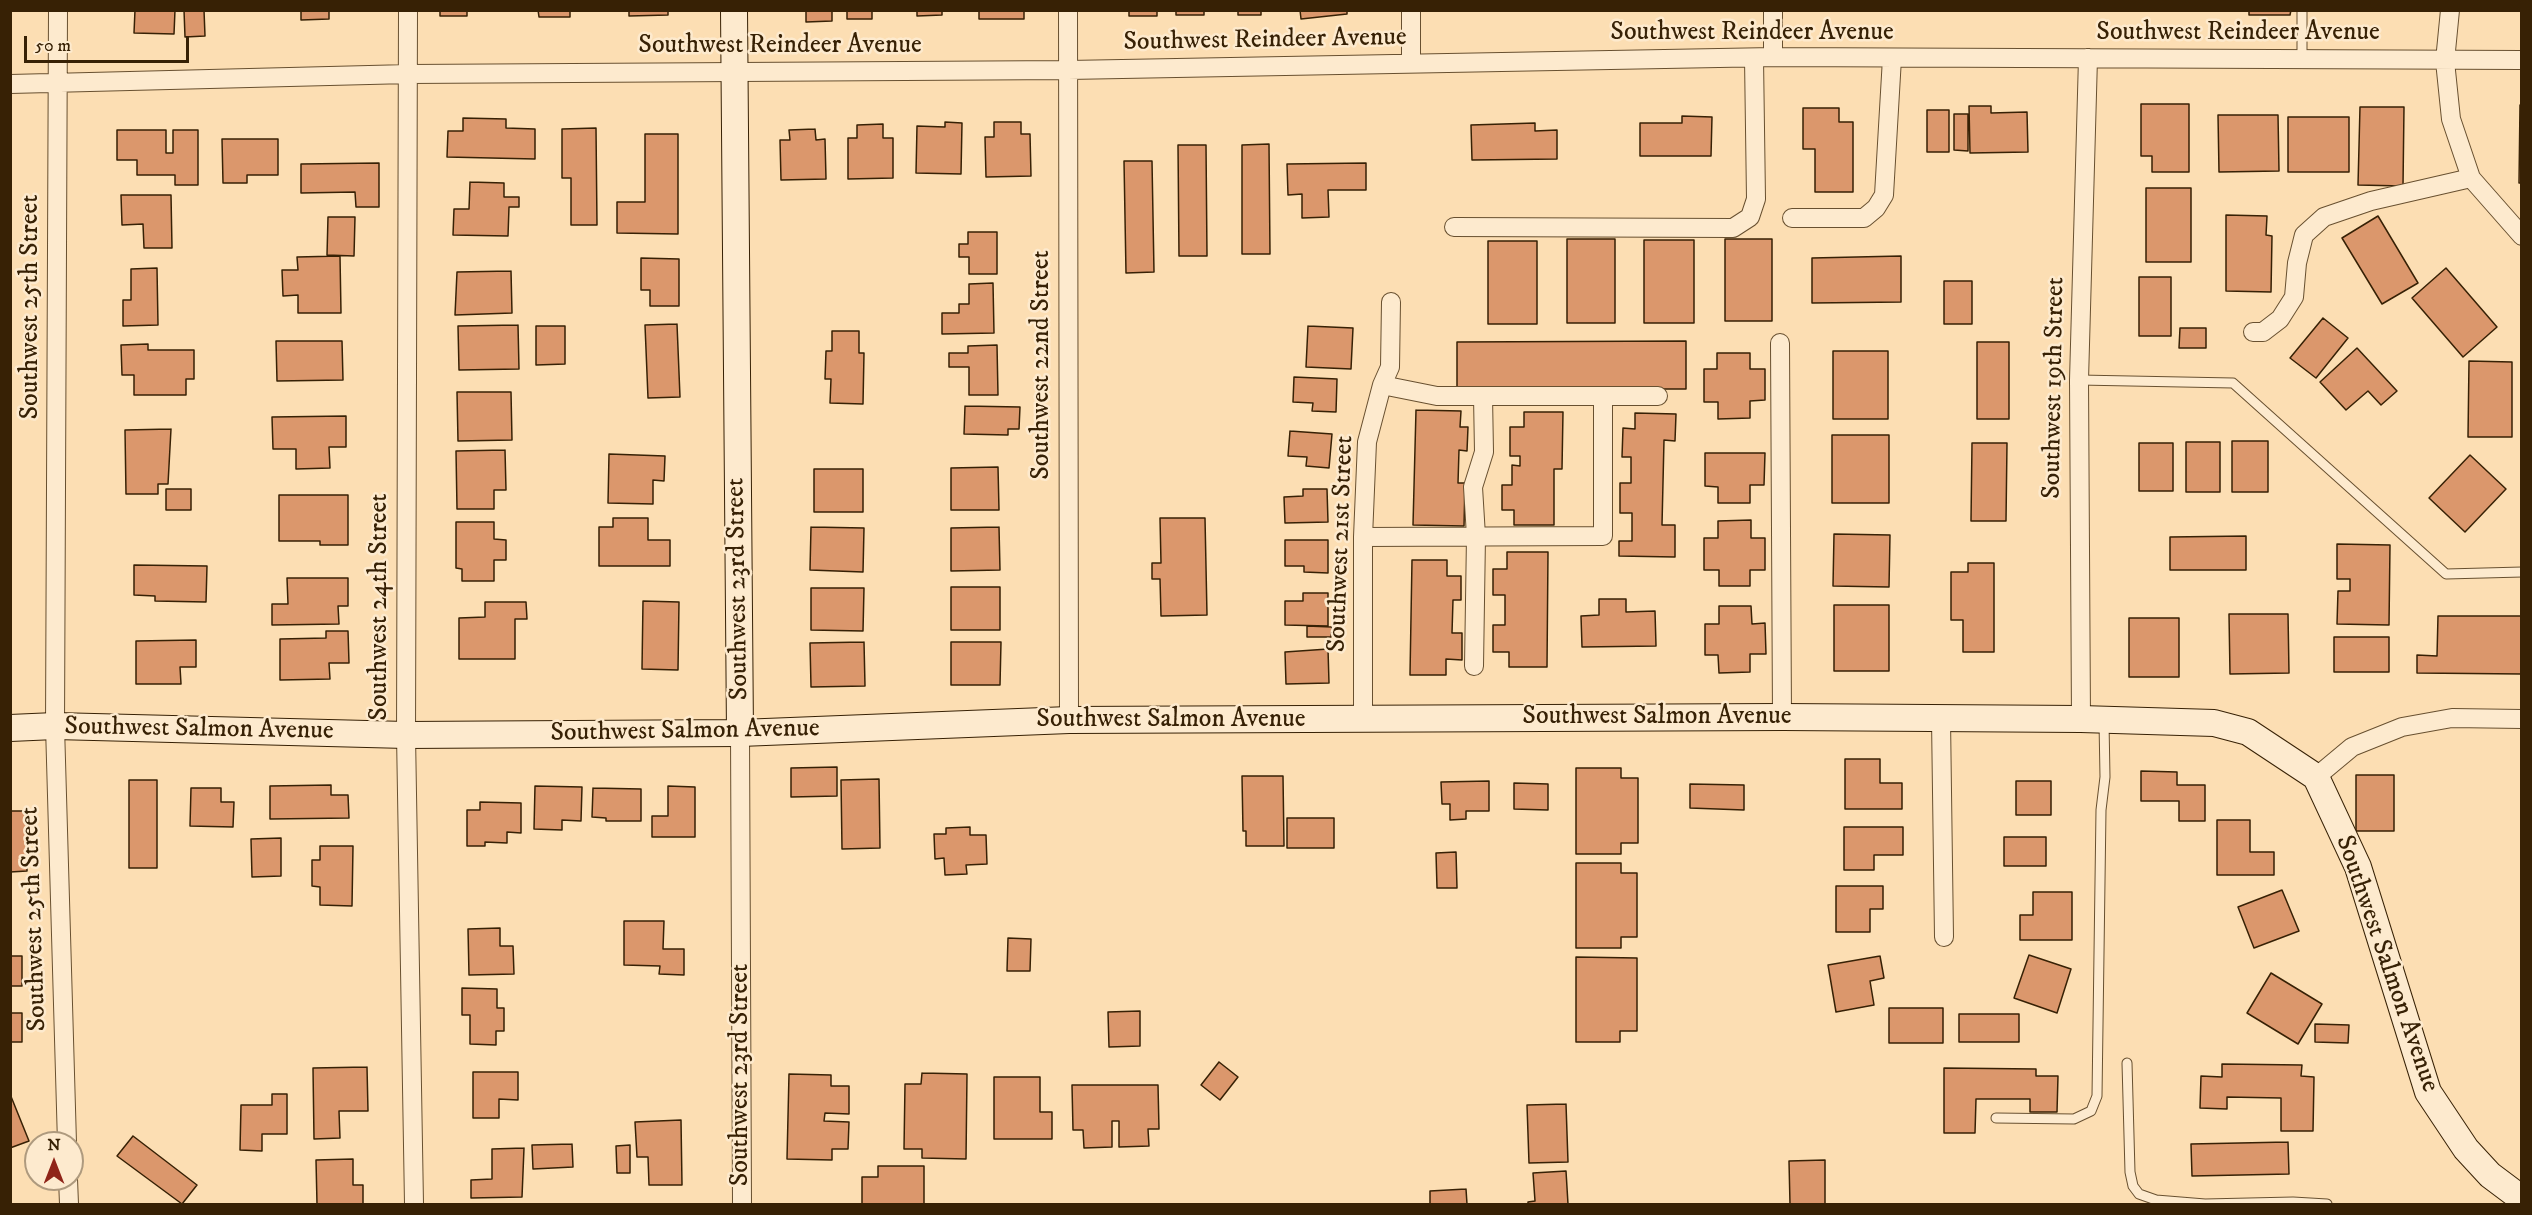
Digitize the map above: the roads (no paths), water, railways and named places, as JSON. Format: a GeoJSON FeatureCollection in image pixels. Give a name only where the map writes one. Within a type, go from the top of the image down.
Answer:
{"type":"FeatureCollection","features":[{"type":"Feature","properties":{"kind":"main road","name":"Southwest 23rd Street"},"geometry":{"type":"LineString","coordinates":[[734,10],[741,733]]}},
{"type":"Feature","properties":{"kind":"main road","name":"Southwest Salmon Avenue"},"geometry":{"type":"LineString","coordinates":[[10,728],[55,726],[406,735],[741,733],[1069,720],[1782,717],[2092,719],[2214,723],[2248,732],[2316,777],[2358,867],[2428,1092],[2466,1149],[2517,1197]]}},
{"type":"Feature","properties":{"kind":"street","name":"Southwest 25th Street"},"geometry":{"type":"LineString","coordinates":[[58,10],[55,726],[67,1131]]}},
{"type":"Feature","properties":{"kind":"street","name":"Southwest 24th Street"},"geometry":{"type":"LineString","coordinates":[[408,10],[406,735],[414,1204]]}},
{"type":"Feature","properties":{"kind":"street","name":"Southwest 22nd Street"},"geometry":{"type":"LineString","coordinates":[[1068,10],[1069,720]]}},
{"type":"Feature","properties":{"kind":"street"},"geometry":{"type":"LineString","coordinates":[[1410,10],[1411,63]]}},
{"type":"Feature","properties":{"kind":"street"},"geometry":{"type":"LineString","coordinates":[[1773,10],[1773,57]]}},
{"type":"Feature","properties":{"kind":"street"},"geometry":{"type":"LineString","coordinates":[[2450,10],[2445,61],[2451,119],[2471,178],[2522,236]]}},
{"type":"Feature","properties":{"kind":"street","name":"Southwest Reindeer Avenue"},"geometry":{"type":"LineString","coordinates":[[10,84],[409,74],[1068,70],[1773,57],[2522,60]]}},
{"type":"Feature","properties":{"kind":"street"},"geometry":{"type":"LineString","coordinates":[[1454,227],[1733,228],[1750,217],[1756,199],[1754,58]]}},
{"type":"Feature","properties":{"kind":"street"},"geometry":{"type":"LineString","coordinates":[[1792,218],[1864,218],[1876,208],[1884,195],[1892,58]]}},
{"type":"Feature","properties":{"kind":"street","name":"Southwest 19th Street"},"geometry":{"type":"LineString","coordinates":[[2088,58],[2079,380],[2092,719]]}},
{"type":"Feature","properties":{"kind":"street"},"geometry":{"type":"LineString","coordinates":[[2253,332],[2263,332],[2280,319],[2294,297],[2297,263],[2304,235],[2324,217],[2371,201],[2471,178]]}},
{"type":"Feature","properties":{"kind":"street","name":"Southwest 21st Street"},"geometry":{"type":"LineString","coordinates":[[1363,719],[1363,537],[1367,442],[1382,385],[1390,367],[1391,302]]}},
{"type":"Feature","properties":{"kind":"street"},"geometry":{"type":"LineString","coordinates":[[1780,343],[1782,717]]}},
{"type":"Feature","properties":{"kind":"street"},"geometry":{"type":"LineString","coordinates":[[1382,385],[1437,396],[1658,396]]}},
{"type":"Feature","properties":{"kind":"street"},"geometry":{"type":"LineString","coordinates":[[1474,666],[1476,536],[1473,487],[1484,452],[1483,396]]}},
{"type":"Feature","properties":{"kind":"street"},"geometry":{"type":"LineString","coordinates":[[1363,537],[1603,536],[1603,396]]}},
{"type":"Feature","properties":{"kind":"street"},"geometry":{"type":"LineString","coordinates":[[2316,777],[2352,747],[2402,727],[2452,718],[2522,719]]}},
{"type":"Feature","properties":{"kind":"street"},"geometry":{"type":"LineString","coordinates":[[1941,719],[1944,937]]}},
{"type":"Feature","properties":{"kind":"street","name":"Southwest 23rd Street"},"geometry":{"type":"LineString","coordinates":[[741,733],[742,1204]]}},
{"type":"Feature","properties":{"kind":"lane"},"geometry":{"type":"LineString","coordinates":[[2302,10],[2302,59]]}},
{"type":"Feature","properties":{"kind":"lane"},"geometry":{"type":"LineString","coordinates":[[2079,380],[2233,383],[2446,574],[2522,572]]}},
{"type":"Feature","properties":{"kind":"lane"},"geometry":{"type":"LineString","coordinates":[[1996,1118],[2074,1119],[2091,1111],[2097,1096],[2101,810],[2105,777],[2092,719]]}},
{"type":"Feature","properties":{"kind":"lane"},"geometry":{"type":"LineString","coordinates":[[2127,1064],[2133,1186],[2139,1194],[2156,1200],[2205,1204],[2293,1202],[2327,1204]]}}]}
